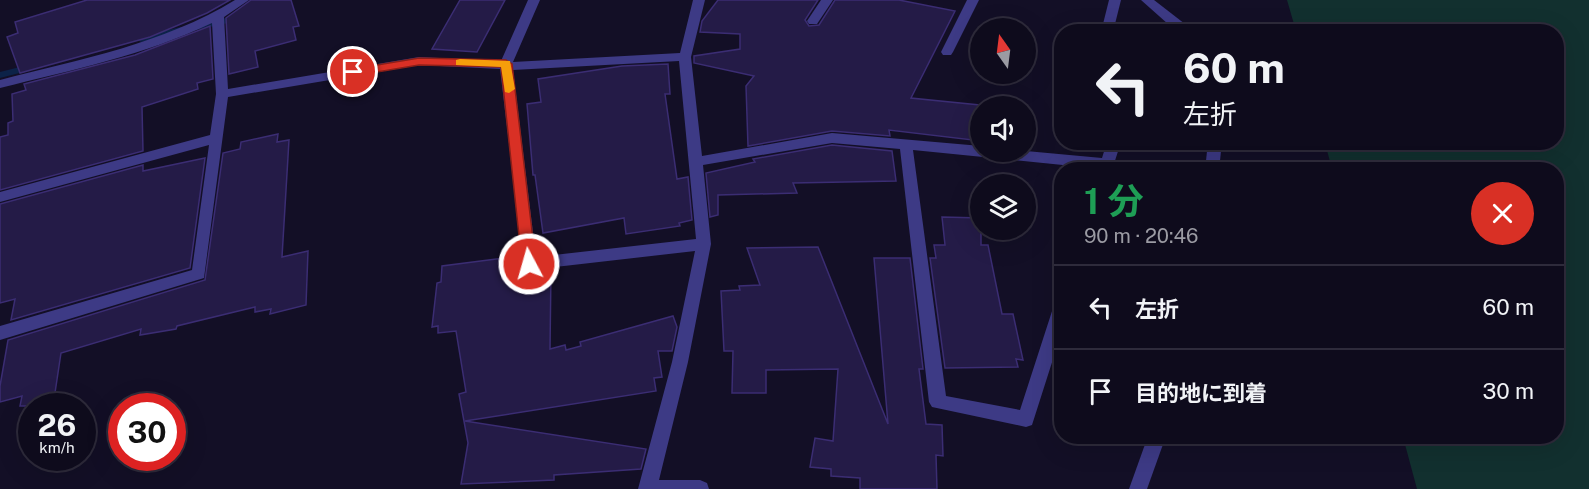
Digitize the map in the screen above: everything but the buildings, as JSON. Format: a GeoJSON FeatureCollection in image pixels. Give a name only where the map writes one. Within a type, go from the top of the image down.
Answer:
{"type":"FeatureCollection","features":[{"type":"Feature","properties":{"kind":"street"},"geometry":{"type":"LineString","coordinates":[[0,84],[164,41],[218,17],[243,0]]}},
{"type":"Feature","properties":{"kind":"street"},"geometry":{"type":"LineString","coordinates":[[534,0],[506,64],[529,264],[704,244]]}},
{"type":"Feature","properties":{"kind":"street"},"geometry":{"type":"LineString","coordinates":[[699,0],[685,57],[704,244],[680,362],[647,488],[700,489]]}},
{"type":"Feature","properties":{"kind":"street"},"geometry":{"type":"LineString","coordinates":[[813,21],[827,0]]}},
{"type":"Feature","properties":{"kind":"street"},"geometry":{"type":"LineString","coordinates":[[947,52],[973,0]]}},
{"type":"Feature","properties":{"kind":"street"},"geometry":{"type":"LineString","coordinates":[[1109,24],[1115,0]]}},
{"type":"Feature","properties":{"kind":"street"},"geometry":{"type":"LineString","coordinates":[[1148,0],[1177,24]]}},
{"type":"Feature","properties":{"kind":"street"},"geometry":{"type":"LineString","coordinates":[[0,333],[199,274],[222,94],[218,17]]}},
{"type":"Feature","properties":{"kind":"street"},"geometry":{"type":"LineString","coordinates":[[222,94],[419,61],[521,66],[685,57]]}},
{"type":"Feature","properties":{"kind":"street"},"geometry":{"type":"LineString","coordinates":[[0,197],[216,138]]}},
{"type":"Feature","properties":{"kind":"street"},"geometry":{"type":"LineString","coordinates":[[696,162],[832,138],[970,151]]}},
{"type":"Feature","properties":{"kind":"street"},"geometry":{"type":"LineString","coordinates":[[906,145],[938,402],[1026,419],[1054,330]]}},
{"type":"Feature","properties":{"kind":"street"},"geometry":{"type":"LineString","coordinates":[[1036,158],[1070,162]]}},
{"type":"Feature","properties":{"kind":"street"},"geometry":{"type":"LineString","coordinates":[[1138,489],[1154,444]]}},
{"type":"Feature","properties":{"kind":"green space"},"geometry":{"type":"Polygon","coordinates":[[[1287,0],[1589,0],[1589,489],[1417,489],[1405,444],[1564,444],[1564,162],[1330,162],[1327,150],[1564,150],[1564,24],[1294,24],[1287,0]]]}},
{"type":"Feature","properties":{"kind":"waterway"},"geometry":{"type":"LineString","coordinates":[[196,27],[229,20],[258,0]]}},
{"type":"Feature","properties":{"kind":"waterway"},"geometry":{"type":"LineString","coordinates":[[141,39],[181,30]]}},
{"type":"Feature","properties":{"kind":"waterway"},"geometry":{"type":"LineString","coordinates":[[0,75],[32,67]]}},
{"type":"Feature","properties":{"kind":"slow traffic"},"geometry":{"type":"LineString","coordinates":[[460,62],[506,64],[509,89]]}},
{"type":"Feature","properties":{"kind":"route"},"geometry":{"type":"LineString","coordinates":[[353,72],[419,61],[506,64],[529,264]]}}]}
